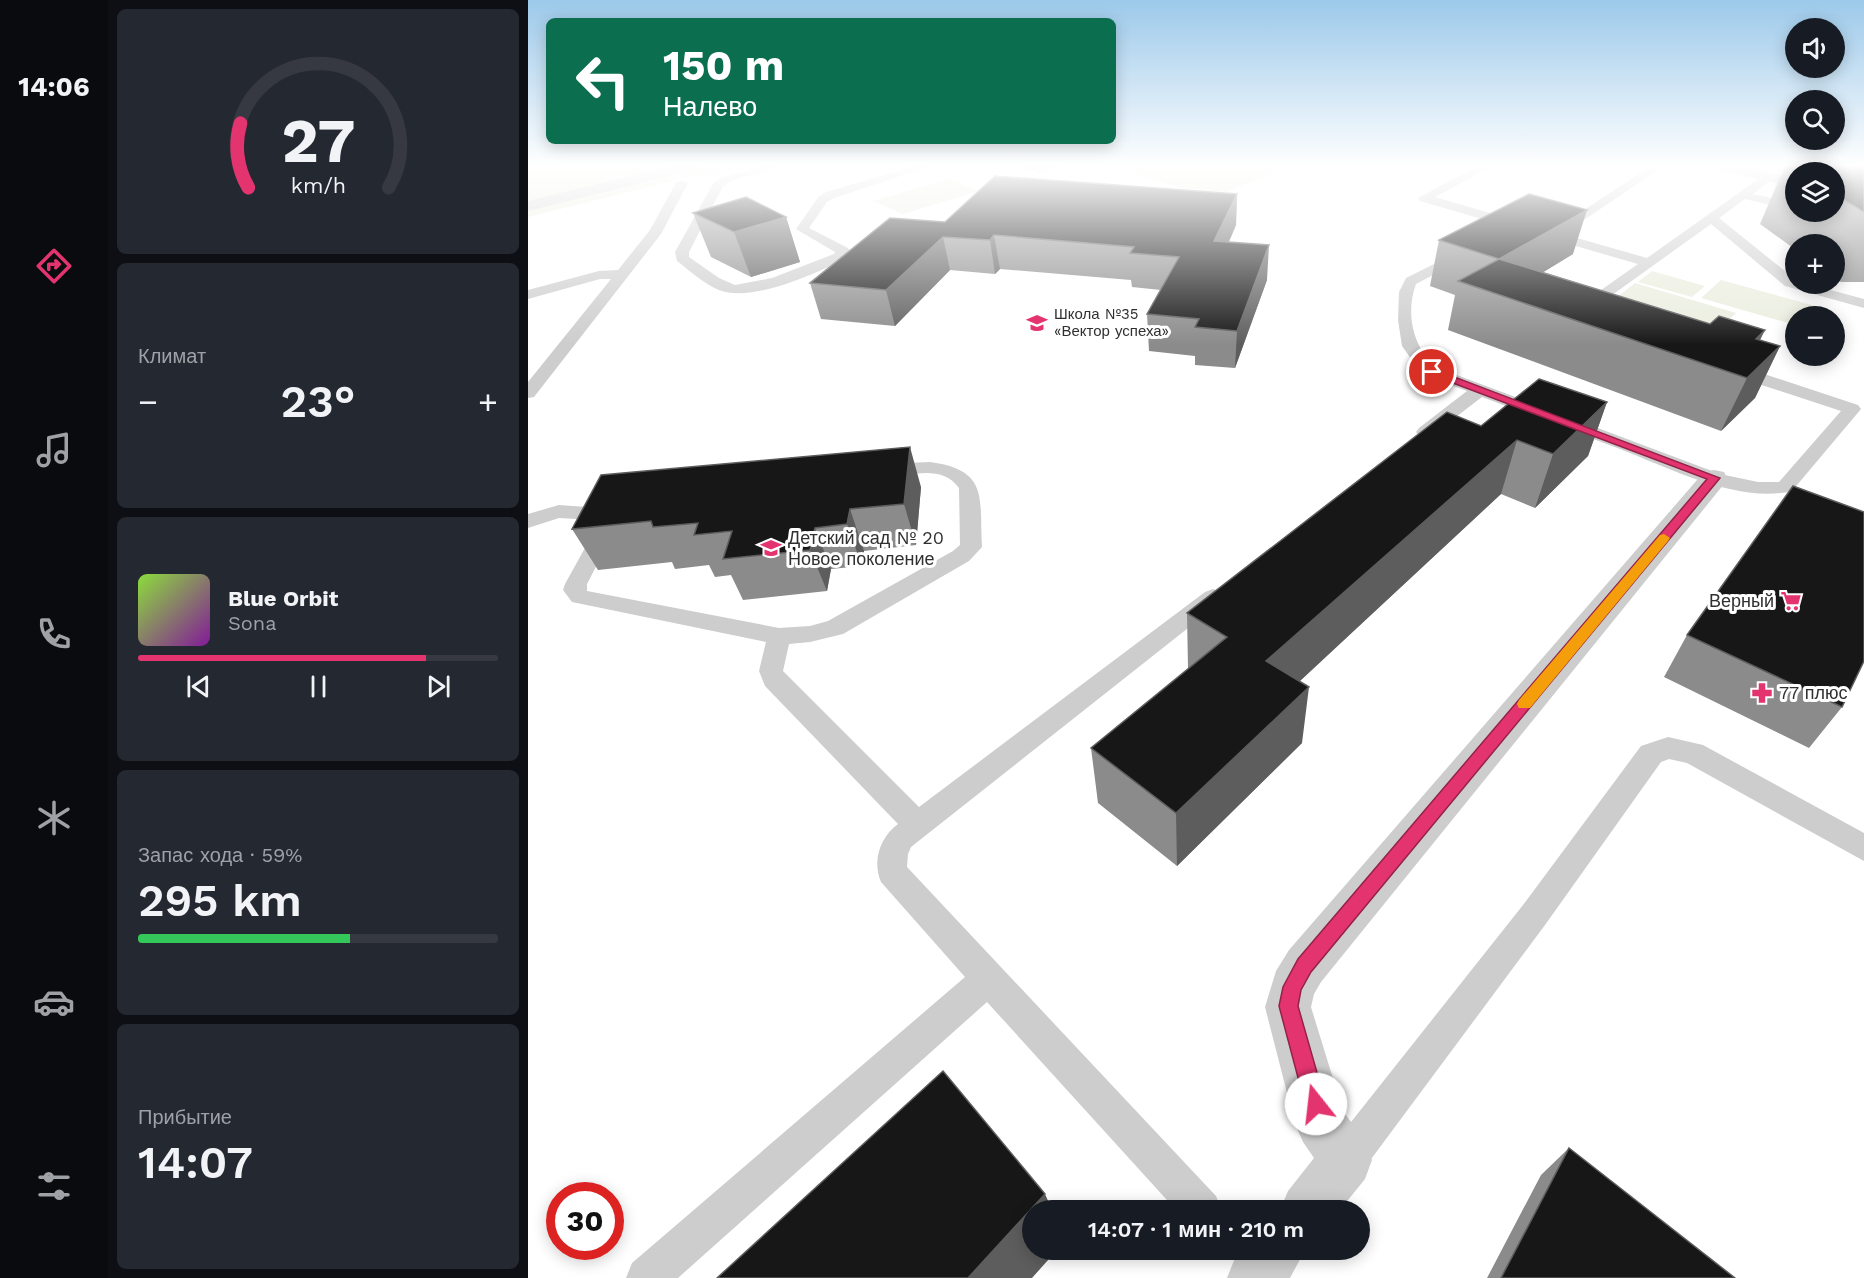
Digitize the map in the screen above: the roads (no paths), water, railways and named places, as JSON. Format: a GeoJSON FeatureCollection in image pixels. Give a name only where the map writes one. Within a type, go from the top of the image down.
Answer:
{"type":"FeatureCollection","features":[{"type":"Feature","properties":{"kind":"street"},"geometry":{"type":"LineString","coordinates":[[1315,1200],[1346,1160],[1321,1124],[1288,1006],[1292,987],[1305,966],[1714,478]]}},
{"type":"Feature","properties":{"kind":"lane"},"geometry":{"type":"LineString","coordinates":[[528,393],[624,274],[659,226]]}},
{"type":"Feature","properties":{"kind":"lane"},"geometry":{"type":"LineString","coordinates":[[696,226],[682,252],[682,258],[727,288],[736,289],[753,287],[839,257],[843,250],[802,229],[804,226]]}},
{"type":"Feature","properties":{"kind":"lane"},"geometry":{"type":"LineString","coordinates":[[1493,237],[1514,226],[1649,263]]}},
{"type":"Feature","properties":{"kind":"lane"},"geometry":{"type":"LineString","coordinates":[[1552,236],[1567,226]]}},
{"type":"Feature","properties":{"kind":"lane"},"geometry":{"type":"LineString","coordinates":[[1588,323],[1580,318],[1579,313],[1700,226]]}},
{"type":"Feature","properties":{"kind":"lane"},"geometry":{"type":"LineString","coordinates":[[1720,226],[1790,283],[1864,304]]}},
{"type":"Feature","properties":{"kind":"lane"},"geometry":{"type":"LineString","coordinates":[[1473,248],[1407,284],[1405,310],[1408,343],[1425,367],[1432,372],[1714,478],[1774,490],[1785,487],[1864,394]]}},
{"type":"Feature","properties":{"kind":"lane"},"geometry":{"type":"LineString","coordinates":[[528,295],[598,275],[624,274]]}},
{"type":"Feature","properties":{"kind":"lane"},"geometry":{"type":"LineString","coordinates":[[1720,366],[1852,409]]}},
{"type":"Feature","properties":{"kind":"lane"},"geometry":{"type":"LineString","coordinates":[[1402,450],[1480,390]]}},
{"type":"Feature","properties":{"kind":"lane"},"geometry":{"type":"LineString","coordinates":[[630,498],[616,507],[576,584],[574,590],[580,597],[780,636],[810,634],[836,628],[961,556],[971,547],[969,488],[960,477],[942,469],[926,466],[856,472]]}},
{"type":"Feature","properties":{"kind":"lane"},"geometry":{"type":"LineString","coordinates":[[528,522],[538,516],[559,510],[613,515]]}},
{"type":"Feature","properties":{"kind":"lane"},"geometry":{"type":"LineString","coordinates":[[1193,1200],[892,872],[891,859],[894,848],[901,838],[1235,580]]}},
{"type":"Feature","properties":{"kind":"lane"},"geometry":{"type":"LineString","coordinates":[[780,636],[771,671],[774,679],[918,825]]}},
{"type":"Feature","properties":{"kind":"lane"},"geometry":{"type":"LineString","coordinates":[[1346,1160],[1534,915],[1651,754],[1668,748],[1693,753],[1864,848]]}},
{"type":"Feature","properties":{"kind":"lane"},"geometry":{"type":"LineString","coordinates":[[648,1278],[988,978]]}},
{"type":"Feature","properties":{"kind":"place","name":"Школа №35 «Вектор успеха»"},"geometry":{"type":"Point","coordinates":[1037,323]}},
{"type":"Feature","properties":{"kind":"place","name":"Детский сад № 20 Новое поколение"},"geometry":{"type":"Point","coordinates":[771,548]}},
{"type":"Feature","properties":{"kind":"place","name":"Верный"},"geometry":{"type":"Point","coordinates":[1791,601]}},
{"type":"Feature","properties":{"kind":"place","name":"77 плюс"},"geometry":{"type":"Point","coordinates":[1762,693]}}]}
